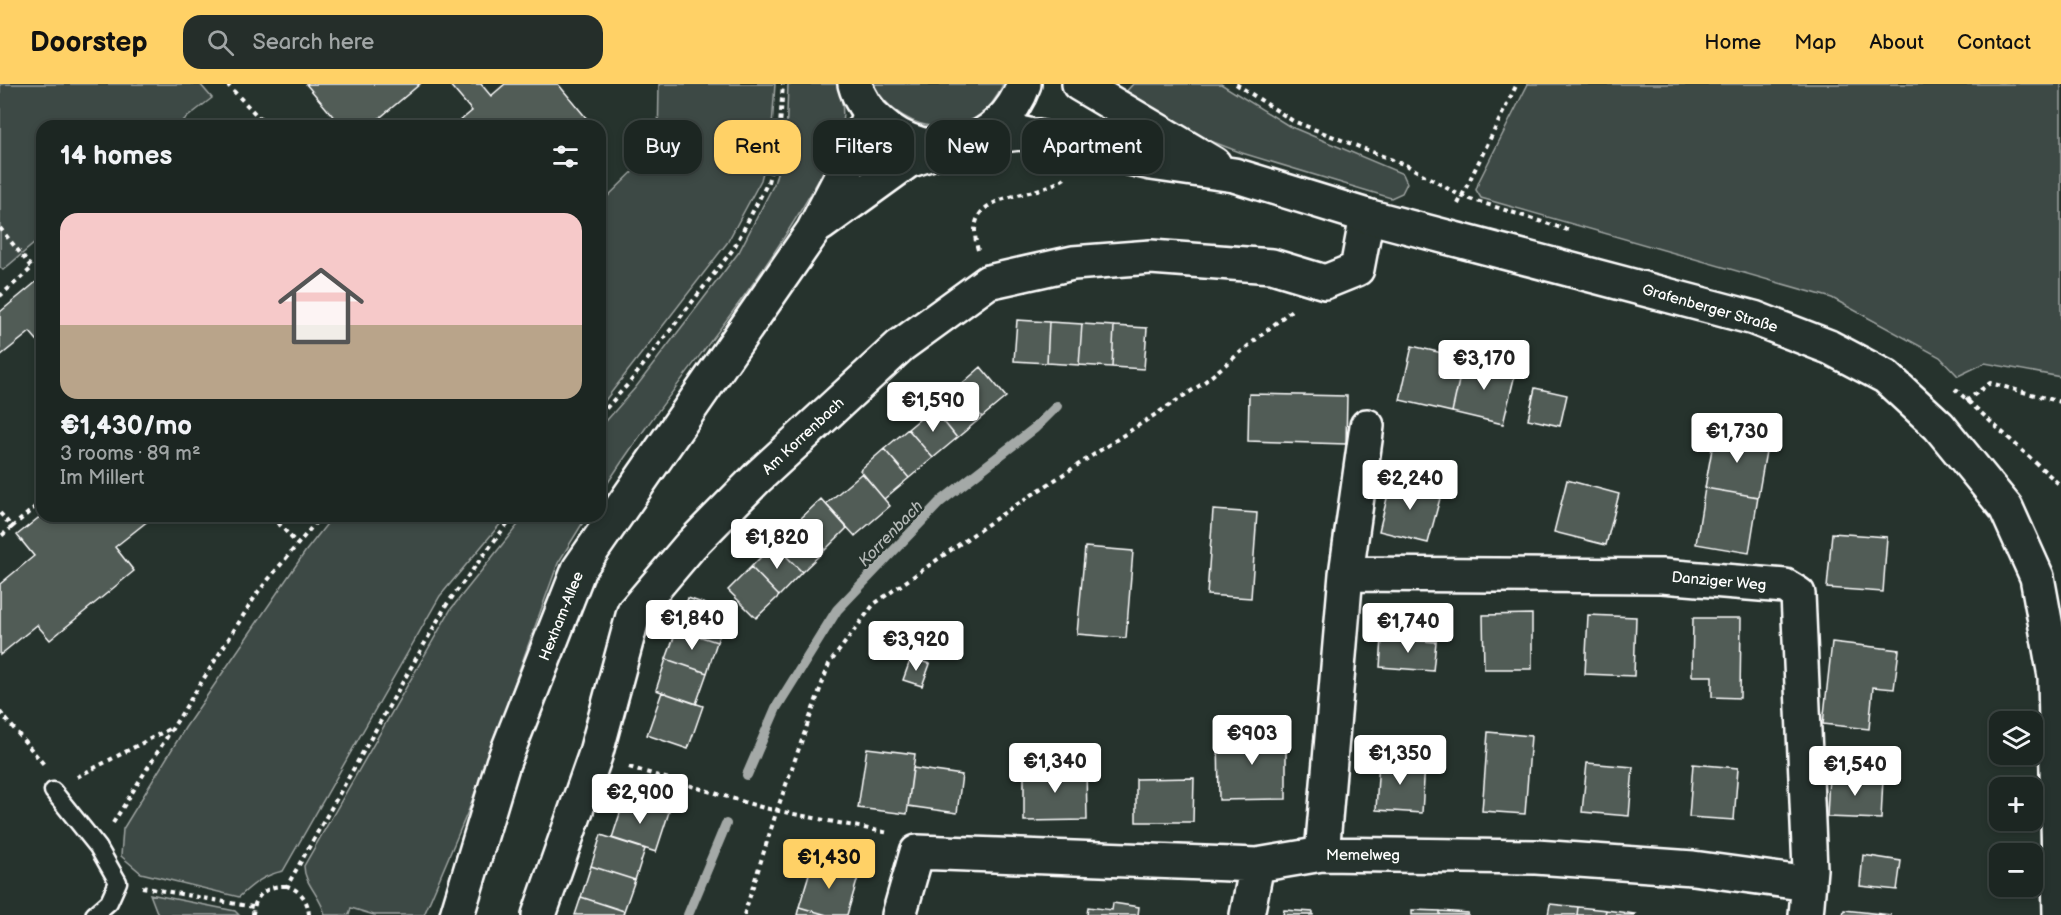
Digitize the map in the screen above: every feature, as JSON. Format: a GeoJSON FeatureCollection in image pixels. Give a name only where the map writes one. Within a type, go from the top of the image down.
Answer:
{"type":"FeatureCollection","features":[{"type":"Feature","properties":{"kind":"street"},"geometry":{"type":"LineString","coordinates":[[855,84],[870,114],[893,135],[926,145]]}},
{"type":"Feature","properties":{"kind":"street"},"geometry":{"type":"LineString","coordinates":[[1003,120],[1019,98],[1024,84]]}},
{"type":"Feature","properties":{"kind":"street","name":"Grafenberger Straße"},"geometry":{"type":"LineString","coordinates":[[1079,84],[1174,142],[1234,175]]}},
{"type":"Feature","properties":{"kind":"street","name":"Hexham-Allee"},"geometry":{"type":"LineString","coordinates":[[456,915],[503,763],[579,569],[813,231],[849,162],[870,114]]}},
{"type":"Feature","properties":{"kind":"street","name":"Grafenberger Straße"},"geometry":{"type":"LineString","coordinates":[[1010,135],[1020,133],[1151,163],[1234,175],[1367,216],[1754,318],[1829,347],[1887,377],[1939,426],[2006,508],[2037,577],[2055,676],[2060,915]]}},
{"type":"Feature","properties":{"kind":"street","name":"Hexham-Allee"},"geometry":{"type":"LineString","coordinates":[[813,231],[908,161],[926,155]]}},
{"type":"Feature","properties":{"kind":"street"},"geometry":{"type":"LineString","coordinates":[[1325,282],[1356,269],[1367,216]]}},
{"type":"Feature","properties":{"kind":"street","name":"Am Korrenbach"},"geometry":{"type":"LineString","coordinates":[[539,915],[594,756],[634,612],[690,546],[758,477],[900,346],[988,282],[1073,263],[1151,257],[1272,266],[1325,282]]}},
{"type":"Feature","properties":{"kind":"street"},"geometry":{"type":"LineString","coordinates":[[1322,854],[1346,574],[1367,426]]}},
{"type":"Feature","properties":{"kind":"street","name":"Danziger Weg"},"geometry":{"type":"LineString","coordinates":[[1346,574],[1662,576],[1785,586],[1798,594],[1807,899]]}},
{"type":"Feature","properties":{"kind":"street"},"geometry":{"type":"LineString","coordinates":[[899,915],[918,852]]}},
{"type":"Feature","properties":{"kind":"street","name":"Memelweg"},"geometry":{"type":"LineString","coordinates":[[918,852],[1257,865],[1322,854],[1536,857],[1693,868],[1807,899]]}},
{"type":"Feature","properties":{"kind":"street"},"geometry":{"type":"LineString","coordinates":[[1247,915],[1257,865]]}},
{"type":"Feature","properties":{"kind":"lane"},"geometry":{"type":"LineString","coordinates":[[57,788],[98,847],[118,882],[109,902],[94,915]]}},
{"type":"Feature","properties":{"kind":"path"},"geometry":{"type":"LineString","coordinates":[[227,84],[261,120]]}},
{"type":"Feature","properties":{"kind":"path"},"geometry":{"type":"LineString","coordinates":[[606,409],[630,382],[734,248],[768,182],[779,140],[783,84]]}},
{"type":"Feature","properties":{"kind":"path"},"geometry":{"type":"LineString","coordinates":[[1236,84],[1293,121],[1408,166],[1461,196],[1517,84]]}},
{"type":"Feature","properties":{"kind":"path"},"geometry":{"type":"LineString","coordinates":[[988,282],[973,232],[977,216],[990,203],[1050,188],[1069,176]]}},
{"type":"Feature","properties":{"kind":"path"},"geometry":{"type":"LineString","coordinates":[[0,228],[32,268],[0,296]]}},
{"type":"Feature","properties":{"kind":"path"},"geometry":{"type":"LineString","coordinates":[[744,915],[777,810],[829,664],[874,604],[1000,514],[1202,384],[1325,282]]}},
{"type":"Feature","properties":{"kind":"path"},"geometry":{"type":"LineString","coordinates":[[1939,426],[1990,383],[2061,402]]}},
{"type":"Feature","properties":{"kind":"path"},"geometry":{"type":"LineString","coordinates":[[0,537],[36,506]]}},
{"type":"Feature","properties":{"kind":"path"},"geometry":{"type":"LineString","coordinates":[[0,513],[12,527]]}},
{"type":"Feature","properties":{"kind":"path"},"geometry":{"type":"LineString","coordinates":[[277,522],[298,545]]}},
{"type":"Feature","properties":{"kind":"path"},"geometry":{"type":"LineString","coordinates":[[98,847],[258,592],[316,522]]}},
{"type":"Feature","properties":{"kind":"path"},"geometry":{"type":"LineString","coordinates":[[287,886],[447,604],[508,522]]}},
{"type":"Feature","properties":{"kind":"path"},"geometry":{"type":"LineString","coordinates":[[0,712],[57,788],[171,728]]}},
{"type":"Feature","properties":{"kind":"path"},"geometry":{"type":"LineString","coordinates":[[594,756],[777,810],[904,836],[918,852]]}},
{"type":"Feature","properties":{"kind":"path"},"geometry":{"type":"LineString","coordinates":[[118,882],[254,907]]}},
{"type":"Feature","properties":{"kind":"path"},"geometry":{"type":"LineString","coordinates":[[253,915],[254,907],[264,891],[276,885],[287,886],[302,894],[309,905],[309,915]]}},
{"type":"Feature","properties":{"kind":"shaded area"},"geometry":{"type":"Polygon","coordinates":[[[0,84],[200,84],[212,98],[184,120],[36,120],[36,242],[3,270],[0,267],[0,84]]]}},
{"type":"Feature","properties":{"kind":"shaded area"},"geometry":{"type":"Polygon","coordinates":[[[659,84],[775,84],[772,120],[714,120],[714,174],[763,174],[761,180],[727,243],[606,399],[606,198],[631,174],[702,174],[702,120],[658,120],[659,84]]]}},
{"type":"Feature","properties":{"kind":"shaded area"},"geometry":{"type":"Polygon","coordinates":[[[788,84],[839,84],[843,120],[813,120],[813,174],[821,174],[813,189],[747,292],[647,426],[606,486],[606,421],[636,387],[739,252],[774,184],[777,174],[801,174],[801,120],[787,120],[788,84]]]}},
{"type":"Feature","properties":{"kind":"shaded area"},"geometry":{"type":"Polygon","coordinates":[[[873,84],[1003,84],[991,104],[970,120],[926,120],[926,125],[921,124],[902,115],[886,102],[873,84]]]}},
{"type":"Feature","properties":{"kind":"shaded area"},"geometry":{"type":"Polygon","coordinates":[[[1133,84],[1221,84],[1289,126],[1403,174],[1407,183],[1402,193],[1391,198],[1242,153],[1190,133],[1122,96],[1133,84]]]}},
{"type":"Feature","properties":{"kind":"shaded area"},"geometry":{"type":"Polygon","coordinates":[[[1528,84],[2061,84],[2061,377],[1985,363],[1958,376],[1940,357],[1832,298],[1481,198],[1476,190],[1479,181],[1528,84]]]}},
{"type":"Feature","properties":{"kind":"shaded area"},"geometry":{"type":"Polygon","coordinates":[[[328,522],[502,522],[440,596],[283,871],[259,881],[239,897],[141,873],[121,856],[123,829],[185,728],[305,552],[328,522]]]}},
{"type":"Feature","properties":{"kind":"shaded area"},"geometry":{"type":"Polygon","coordinates":[[[520,522],[583,522],[558,563],[469,809],[424,915],[374,915],[351,908],[349,915],[325,915],[307,879],[304,866],[451,609],[520,522]]]}},
{"type":"Feature","properties":{"kind":"shaded area"},"geometry":{"type":"Polygon","coordinates":[[[150,894],[235,911],[239,915],[158,915],[150,894]]]}},
{"type":"Feature","properties":{"kind":"building"},"geometry":{"type":"Polygon","coordinates":[[[306,84],[420,84],[377,120],[336,120],[306,84]]]}},
{"type":"Feature","properties":{"kind":"building"},"geometry":{"type":"Polygon","coordinates":[[[449,84],[481,84],[491,96],[505,84],[558,84],[588,120],[461,120],[472,111],[449,84]]]}},
{"type":"Feature","properties":{"kind":"building"},"geometry":{"type":"Polygon","coordinates":[[[36,282],[36,339],[30,332],[0,356],[0,312],[36,282]]]}},
{"type":"Feature","properties":{"kind":"building"},"geometry":{"type":"Polygon","coordinates":[[[1017,320],[1049,322],[1047,363],[1014,361],[1017,320]]]}},
{"type":"Feature","properties":{"kind":"building"},"geometry":{"type":"Polygon","coordinates":[[[1049,322],[1082,324],[1079,365],[1047,363],[1049,322]]]}},
{"type":"Feature","properties":{"kind":"building"},"geometry":{"type":"Polygon","coordinates":[[[1082,324],[1114,326],[1112,367],[1079,365],[1082,324]]]}},
{"type":"Feature","properties":{"kind":"building"},"geometry":{"type":"Polygon","coordinates":[[[1114,326],[1147,328],[1144,369],[1112,367],[1114,326]]]}},
{"type":"Feature","properties":{"kind":"building"},"geometry":{"type":"Polygon","coordinates":[[[1412,346],[1464,358],[1452,412],[1400,400],[1412,346]]]}},
{"type":"Feature","properties":{"kind":"building"},"geometry":{"type":"Polygon","coordinates":[[[1464,358],[1516,370],[1503,424],[1452,412],[1464,358]]]}},
{"type":"Feature","properties":{"kind":"building"},"geometry":{"type":"Polygon","coordinates":[[[981,367],[1006,397],[982,417],[957,388],[981,367]]]}},
{"type":"Feature","properties":{"kind":"building"},"geometry":{"type":"Polygon","coordinates":[[[957,388],[982,417],[957,438],[933,408],[957,388]]]}},
{"type":"Feature","properties":{"kind":"building"},"geometry":{"type":"Polygon","coordinates":[[[1535,388],[1567,395],[1560,426],[1528,419],[1535,388]]]}},
{"type":"Feature","properties":{"kind":"building"},"geometry":{"type":"Polygon","coordinates":[[[1249,394],[1347,396],[1346,444],[1248,441],[1249,394]]]}},
{"type":"Feature","properties":{"kind":"building"},"geometry":{"type":"Polygon","coordinates":[[[933,408],[957,438],[933,458],[908,429],[933,408]]]}},
{"type":"Feature","properties":{"kind":"building"},"geometry":{"type":"Polygon","coordinates":[[[908,429],[933,458],[909,478],[884,449],[908,429]]]}},
{"type":"Feature","properties":{"kind":"building"},"geometry":{"type":"Polygon","coordinates":[[[1715,432],[1768,440],[1758,497],[1705,488],[1715,432]]]}},
{"type":"Feature","properties":{"kind":"building"},"geometry":{"type":"Polygon","coordinates":[[[884,449],[909,478],[884,499],[860,470],[884,449]]]}},
{"type":"Feature","properties":{"kind":"building"},"geometry":{"type":"Polygon","coordinates":[[[862,473],[890,506],[855,536],[826,504],[862,473]]]}},
{"type":"Feature","properties":{"kind":"building"},"geometry":{"type":"Polygon","coordinates":[[[1392,478],[1442,491],[1428,543],[1379,531],[1392,478]]]}},
{"type":"Feature","properties":{"kind":"building"},"geometry":{"type":"Polygon","coordinates":[[[1567,480],[1619,494],[1606,545],[1554,532],[1567,480]]]}},
{"type":"Feature","properties":{"kind":"building"},"geometry":{"type":"Polygon","coordinates":[[[1705,488],[1758,497],[1749,553],[1696,544],[1705,488]]]}},
{"type":"Feature","properties":{"kind":"building"},"geometry":{"type":"Polygon","coordinates":[[[821,499],[847,528],[825,550],[798,521],[821,499]]]}},
{"type":"Feature","properties":{"kind":"building"},"geometry":{"type":"Polygon","coordinates":[[[1213,510],[1257,513],[1251,598],[1207,595],[1213,510]]]}},
{"type":"Feature","properties":{"kind":"building"},"geometry":{"type":"Polygon","coordinates":[[[36,520],[36,522],[146,522],[115,547],[134,571],[50,640],[37,625],[0,655],[0,584],[34,556],[17,535],[36,520]]]}},
{"type":"Feature","properties":{"kind":"building"},"geometry":{"type":"Polygon","coordinates":[[[798,521],[825,550],[802,572],[774,544],[798,521]]]}},
{"type":"Feature","properties":{"kind":"building"},"geometry":{"type":"Polygon","coordinates":[[[1832,533],[1887,537],[1883,592],[1827,588],[1832,533]]]}},
{"type":"Feature","properties":{"kind":"building"},"geometry":{"type":"Polygon","coordinates":[[[774,544],[802,572],[779,596],[751,567],[774,544]]]}},
{"type":"Feature","properties":{"kind":"building"},"geometry":{"type":"Polygon","coordinates":[[[1085,547],[1133,551],[1126,638],[1077,634],[1085,547]]]}},
{"type":"Feature","properties":{"kind":"building"},"geometry":{"type":"Polygon","coordinates":[[[751,567],[779,596],[756,618],[728,590],[751,567]]]}},
{"type":"Feature","properties":{"kind":"building"},"geometry":{"type":"Polygon","coordinates":[[[688,598],[728,612],[717,642],[677,629],[688,598]]]}},
{"type":"Feature","properties":{"kind":"building"},"geometry":{"type":"Polygon","coordinates":[[[1385,609],[1438,613],[1436,642],[1382,638],[1385,609]]]}},
{"type":"Feature","properties":{"kind":"building"},"geometry":{"type":"Polygon","coordinates":[[[1532,614],[1532,669],[1484,669],[1483,615],[1532,614]]]}},
{"type":"Feature","properties":{"kind":"building"},"geometry":{"type":"Polygon","coordinates":[[[1588,615],[1636,617],[1634,676],[1585,674],[1588,615]]]}},
{"type":"Feature","properties":{"kind":"building"},"geometry":{"type":"Polygon","coordinates":[[[1693,618],[1741,618],[1740,698],[1712,697],[1712,676],[1692,676],[1693,618]]]}},
{"type":"Feature","properties":{"kind":"building"},"geometry":{"type":"Polygon","coordinates":[[[677,629],[717,642],[707,673],[666,659],[677,629]]]}},
{"type":"Feature","properties":{"kind":"building"},"geometry":{"type":"Polygon","coordinates":[[[1382,638],[1436,642],[1433,671],[1380,667],[1382,638]]]}},
{"type":"Feature","properties":{"kind":"building"},"geometry":{"type":"Polygon","coordinates":[[[1832,642],[1899,650],[1894,689],[1873,687],[1869,729],[1823,724],[1832,642]]]}},
{"type":"Feature","properties":{"kind":"building"},"geometry":{"type":"Polygon","coordinates":[[[911,658],[930,664],[922,686],[903,680],[911,658]]]}},
{"type":"Feature","properties":{"kind":"building"},"geometry":{"type":"Polygon","coordinates":[[[666,659],[707,673],[696,704],[656,690],[666,659]]]}},
{"type":"Feature","properties":{"kind":"building"},"geometry":{"type":"Polygon","coordinates":[[[662,692],[703,706],[688,749],[647,735],[662,692]]]}},
{"type":"Feature","properties":{"kind":"building"},"geometry":{"type":"Polygon","coordinates":[[[1488,732],[1531,736],[1525,814],[1482,811],[1488,732]]]}},
{"type":"Feature","properties":{"kind":"building"},"geometry":{"type":"Polygon","coordinates":[[[1286,733],[1286,799],[1219,800],[1218,734],[1286,733]]]}},
{"type":"Feature","properties":{"kind":"building"},"geometry":{"type":"Polygon","coordinates":[[[867,748],[915,754],[907,814],[858,808],[867,748]]]}},
{"type":"Feature","properties":{"kind":"building"},"geometry":{"type":"Polygon","coordinates":[[[1379,760],[1425,763],[1422,813],[1376,810],[1379,760]]]}},
{"type":"Feature","properties":{"kind":"building"},"geometry":{"type":"Polygon","coordinates":[[[1587,763],[1633,767],[1629,816],[1582,812],[1587,763]]]}},
{"type":"Feature","properties":{"kind":"building"},"geometry":{"type":"Polygon","coordinates":[[[1693,764],[1738,768],[1734,820],[1689,817],[1693,764]]]}},
{"type":"Feature","properties":{"kind":"building"},"geometry":{"type":"Polygon","coordinates":[[[1086,766],[1087,820],[1024,821],[1024,768],[1086,766]]]}},
{"type":"Feature","properties":{"kind":"building"},"geometry":{"type":"Polygon","coordinates":[[[913,768],[962,775],[957,813],[908,806],[913,768]]]}},
{"type":"Feature","properties":{"kind":"building"},"geometry":{"type":"Polygon","coordinates":[[[1829,775],[1883,778],[1881,819],[1827,817],[1829,775]]]}},
{"type":"Feature","properties":{"kind":"building"},"geometry":{"type":"Polygon","coordinates":[[[1194,778],[1193,822],[1136,822],[1136,779],[1194,778]]]}},
{"type":"Feature","properties":{"kind":"building"},"geometry":{"type":"Polygon","coordinates":[[[625,798],[669,812],[656,852],[612,838],[625,798]]]}},
{"type":"Feature","properties":{"kind":"building"},"geometry":{"type":"Polygon","coordinates":[[[601,835],[645,849],[635,880],[591,866],[601,835]]]}},
{"type":"Feature","properties":{"kind":"building"},"geometry":{"type":"Polygon","coordinates":[[[1863,855],[1901,861],[1897,890],[1860,886],[1863,855]]]}},
{"type":"Feature","properties":{"kind":"building"},"geometry":{"type":"Polygon","coordinates":[[[813,861],[859,874],[847,915],[827,915],[799,907],[813,861]]]}},
{"type":"Feature","properties":{"kind":"building"},"geometry":{"type":"Polygon","coordinates":[[[591,866],[635,880],[624,911],[581,897],[591,866]]]}},
{"type":"Feature","properties":{"kind":"building"},"geometry":{"type":"Polygon","coordinates":[[[581,897],[624,911],[623,915],[575,915],[581,897]]]}},
{"type":"Feature","properties":{"kind":"building"},"geometry":{"type":"Polygon","coordinates":[[[1113,903],[1139,907],[1138,915],[1087,915],[1088,907],[1112,910],[1113,903]]]}},
{"type":"Feature","properties":{"kind":"building"},"geometry":{"type":"Polygon","coordinates":[[[1550,904],[1578,907],[1577,915],[1548,915],[1550,904]]]}},
{"type":"Feature","properties":{"kind":"building"},"geometry":{"type":"Polygon","coordinates":[[[799,907],[827,915],[797,915],[799,907]]]}},
{"type":"Feature","properties":{"kind":"building"},"geometry":{"type":"Polygon","coordinates":[[[1578,907],[1606,910],[1605,915],[1577,915],[1578,907]]]}},
{"type":"Feature","properties":{"kind":"building"},"geometry":{"type":"Polygon","coordinates":[[[1284,910],[1313,912],[1313,915],[1283,915],[1284,910]]]}},
{"type":"Feature","properties":{"kind":"building"},"geometry":{"type":"Polygon","coordinates":[[[1412,910],[1440,911],[1440,915],[1412,915],[1412,910]]]}},
{"type":"Feature","properties":{"kind":"building"},"geometry":{"type":"Polygon","coordinates":[[[1606,910],[1635,914],[1605,915],[1606,910]]]}},
{"type":"Feature","properties":{"kind":"building"},"geometry":{"type":"Polygon","coordinates":[[[1844,910],[1891,915],[1843,915],[1844,910]]]}},
{"type":"Feature","properties":{"kind":"building"},"geometry":{"type":"Polygon","coordinates":[[[1440,911],[1468,913],[1468,915],[1440,915],[1440,911]]]}},
{"type":"Feature","properties":{"kind":"waterway","name":"Korrenbach"},"geometry":{"type":"LineString","coordinates":[[747,775],[776,708],[837,610],[940,502],[1035,428],[1057,406]]}},
{"type":"Feature","properties":{"kind":"waterway","name":"Korrenbach"},"geometry":{"type":"LineString","coordinates":[[688,915],[726,824]]}}]}
